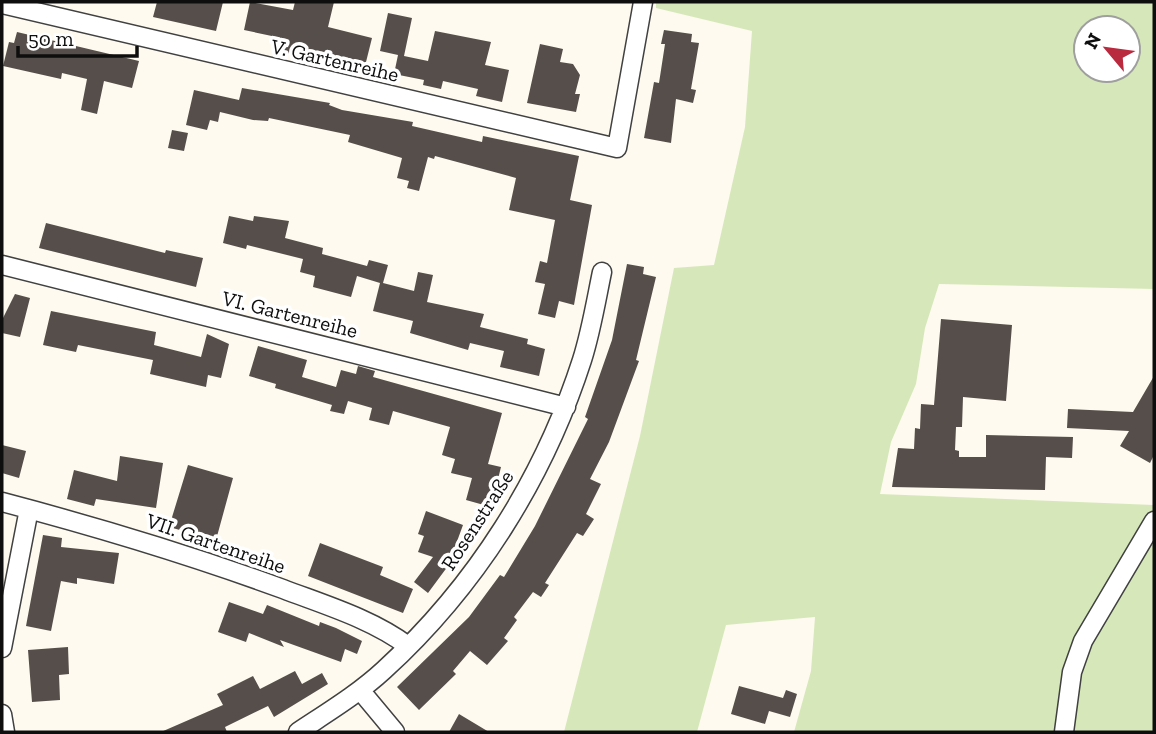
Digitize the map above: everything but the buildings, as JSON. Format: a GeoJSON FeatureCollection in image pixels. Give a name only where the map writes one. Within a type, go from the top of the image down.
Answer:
{"type":"FeatureCollection","features":[{"type":"Feature","properties":{"kind":"street","name":"V. Gartenreihe"},"geometry":{"type":"LineString","coordinates":[[2,4],[617,148],[643,2]]}},
{"type":"Feature","properties":{"kind":"street","name":"VI. Gartenreihe"},"geometry":{"type":"LineString","coordinates":[[2,265],[566,407]]}},
{"type":"Feature","properties":{"kind":"street","name":"Rosenstraße"},"geometry":{"type":"LineString","coordinates":[[298,732],[360,690],[408,646],[487,554],[524,495],[566,407],[583,357],[603,272]]}},
{"type":"Feature","properties":{"kind":"street","name":"VII. Gartenreihe"},"geometry":{"type":"LineString","coordinates":[[2,502],[113,532],[238,573],[371,623],[408,646]]}},
{"type":"Feature","properties":{"kind":"street"},"geometry":{"type":"LineString","coordinates":[[2,648],[29,509]]}},
{"type":"Feature","properties":{"kind":"street"},"geometry":{"type":"LineString","coordinates":[[1064,732],[1072,672],[1083,641],[1154,521]]}},
{"type":"Feature","properties":{"kind":"street"},"geometry":{"type":"LineString","coordinates":[[360,690],[395,732]]}},
{"type":"Feature","properties":{"kind":"street"},"geometry":{"type":"LineString","coordinates":[[2,714],[5,732]]}},
{"type":"Feature","properties":{"kind":"green space"},"geometry":{"type":"Polygon","coordinates":[[[656,2],[1154,2],[1154,289],[939,284],[925,328],[916,384],[891,442],[880,494],[1154,505],[1154,732],[794,732],[811,671],[815,617],[726,625],[697,732],[564,732],[640,436],[674,268],[714,265],[745,127],[752,31],[656,8],[656,2]]]}}]}
